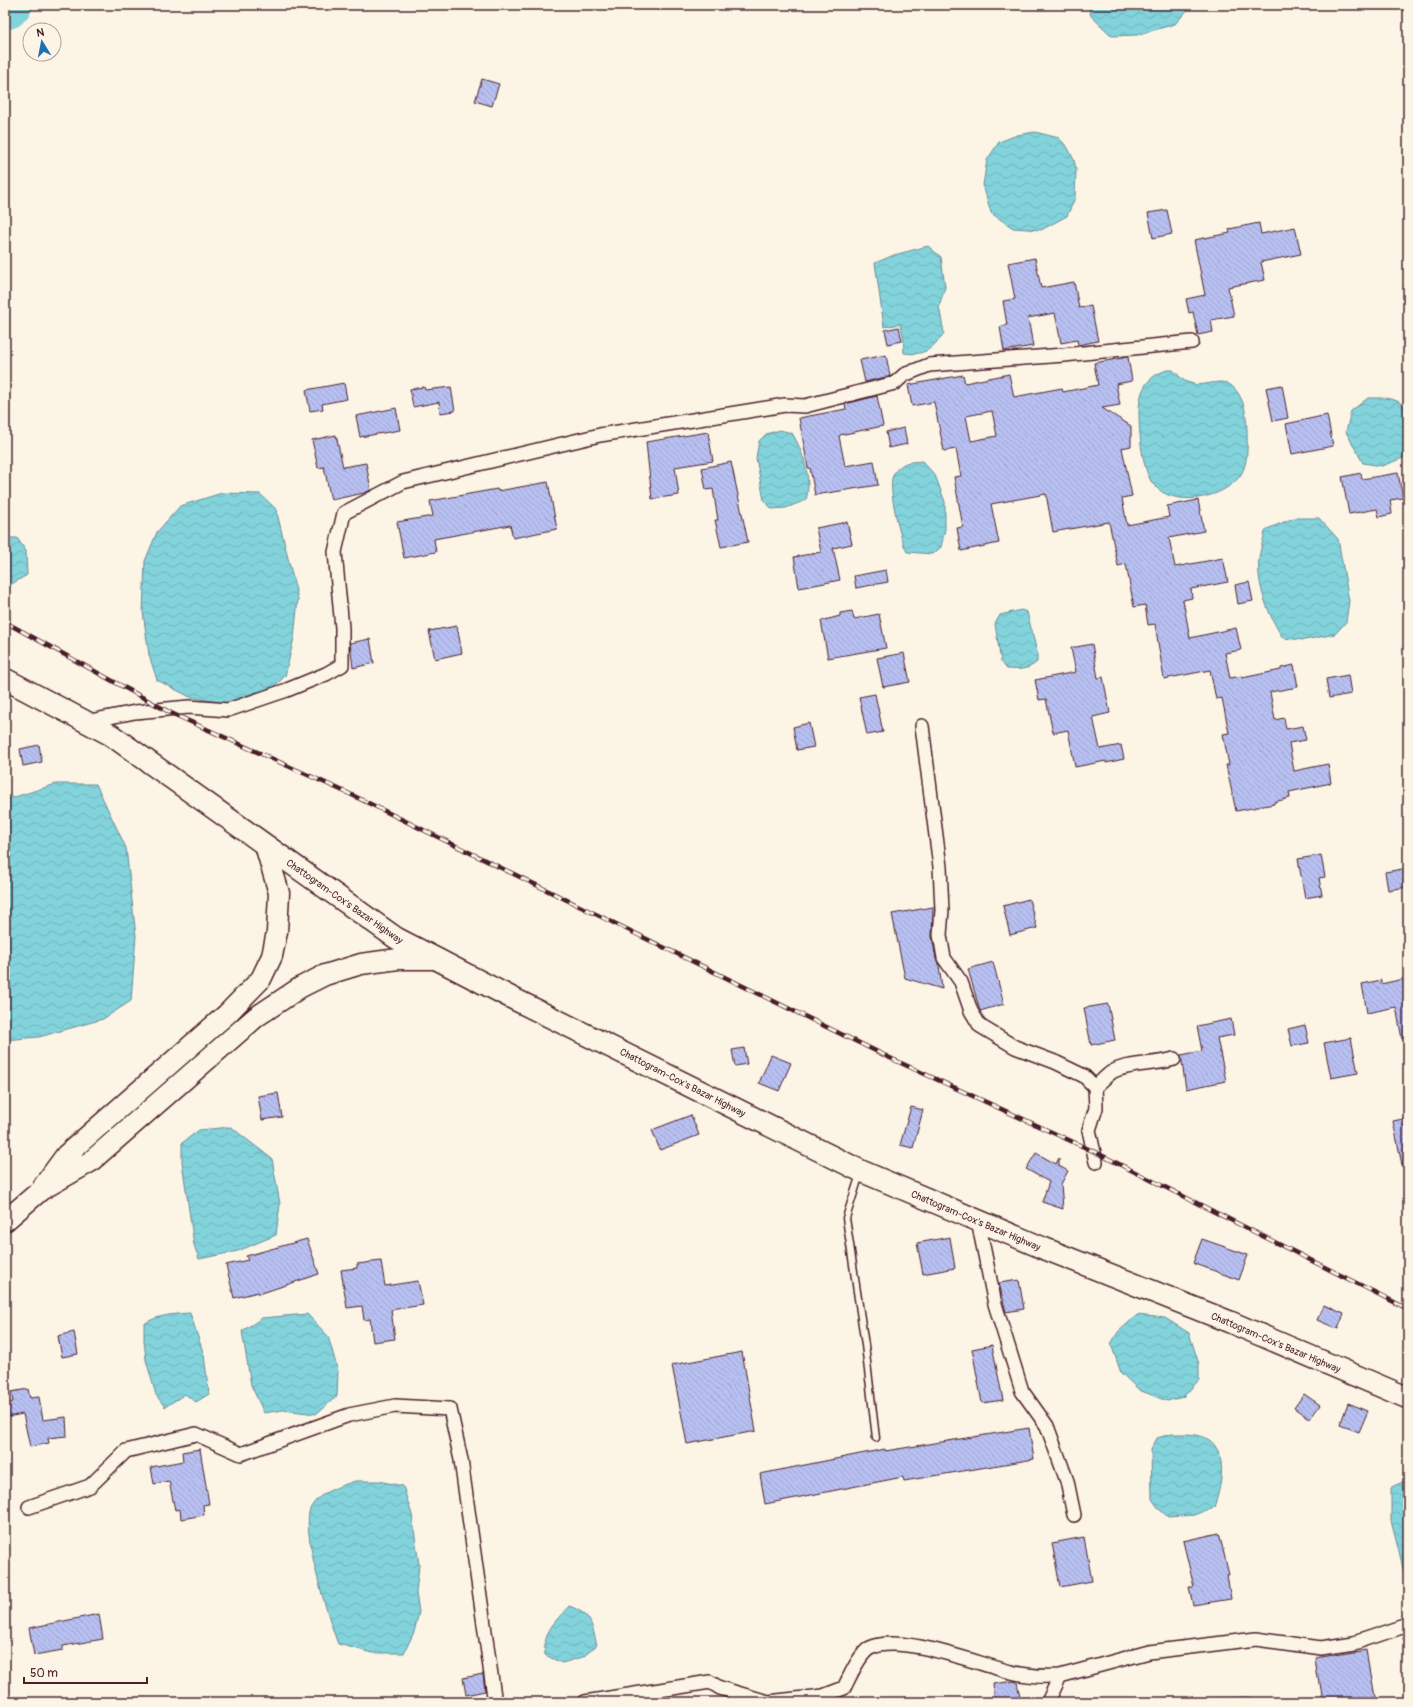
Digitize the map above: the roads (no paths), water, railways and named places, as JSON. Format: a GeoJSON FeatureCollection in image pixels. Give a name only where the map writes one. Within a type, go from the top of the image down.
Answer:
{"type":"FeatureCollection","features":[{"type":"Feature","properties":{"kind":"highway","name":"Chattogram-Cox's Bazar Highway"},"geometry":{"type":"LineString","coordinates":[[5,679],[111,736],[396,938],[861,1171],[1042,1248],[1230,1322],[1408,1398]]}},
{"type":"Feature","properties":{"kind":"main road"},"geometry":{"type":"LineString","coordinates":[[41,1190],[66,1155],[227,1014],[261,979],[272,956],[276,932],[279,893],[265,845]]}},
{"type":"Feature","properties":{"kind":"main road"},"geometry":{"type":"LineString","coordinates":[[5,1221],[41,1190],[90,1162],[256,1017],[301,986],[325,975],[361,964],[398,959],[437,959]]}},
{"type":"Feature","properties":{"kind":"street"},"geometry":{"type":"LineString","coordinates":[[85,722],[135,712],[189,707],[228,710],[287,690],[326,674],[342,665],[342,628],[335,552],[344,514],[403,482],[600,435],[785,405],[805,406],[894,382],[904,375],[929,365],[1064,355],[1192,342]]}},
{"type":"Feature","properties":{"kind":"street"},"geometry":{"type":"LineString","coordinates":[[922,726],[940,867],[942,910],[940,935],[944,958],[961,982],[971,1011],[980,1026],[1016,1047],[1055,1062],[1084,1076],[1095,1086],[1096,1108],[1089,1130],[1096,1162]]}},
{"type":"Feature","properties":{"kind":"street"},"geometry":{"type":"LineString","coordinates":[[1095,1086],[1111,1073],[1123,1067],[1160,1063],[1174,1059]]}},
{"type":"Feature","properties":{"kind":"street"},"geometry":{"type":"LineString","coordinates":[[978,1221],[995,1304],[1022,1391],[1047,1426],[1067,1481],[1074,1515]]}},
{"type":"Feature","properties":{"kind":"street"},"geometry":{"type":"LineString","coordinates":[[29,1507],[90,1486],[126,1450],[196,1434],[241,1454],[348,1415],[395,1406],[450,1409],[461,1460],[494,1696],[492,1702]]}},
{"type":"Feature","properties":{"kind":"street"},"geometry":{"type":"LineString","coordinates":[[585,1702],[710,1682],[720,1688],[768,1702],[823,1696],[844,1688],[856,1664],[870,1648],[888,1643],[909,1645],[1012,1672],[1040,1677],[1060,1676],[1150,1652],[1229,1641],[1256,1640],[1321,1648],[1354,1643],[1408,1626]]}},
{"type":"Feature","properties":{"kind":"street"},"geometry":{"type":"LineString","coordinates":[[1048,1702],[1060,1676]]}},
{"type":"Feature","properties":{"kind":"lane"},"geometry":{"type":"LineString","coordinates":[[861,1171],[846,1218],[865,1345],[876,1438]]}},
{"type":"Feature","properties":{"kind":"water"},"geometry":{"type":"Polygon","coordinates":[[[1088,5],[1192,5],[1175,24],[1137,35],[1112,36],[1091,16],[1088,5]]]}},
{"type":"Feature","properties":{"kind":"water"},"geometry":{"type":"Polygon","coordinates":[[[1035,132],[1059,138],[1068,148],[1074,160],[1076,169],[1075,198],[1067,216],[1041,230],[1013,228],[991,213],[983,185],[987,160],[999,142],[1017,135],[1035,132]]]}},
{"type":"Feature","properties":{"kind":"water"},"geometry":{"type":"Polygon","coordinates":[[[928,246],[941,257],[945,287],[939,306],[944,333],[932,347],[923,352],[911,354],[904,353],[903,334],[900,324],[884,327],[875,263],[894,255],[928,246]]]}},
{"type":"Feature","properties":{"kind":"water"},"geometry":{"type":"Polygon","coordinates":[[[1167,370],[1173,370],[1190,383],[1202,384],[1219,382],[1230,385],[1235,389],[1243,403],[1247,429],[1247,453],[1243,471],[1232,484],[1210,495],[1185,499],[1173,497],[1162,492],[1153,484],[1146,470],[1140,431],[1140,399],[1148,381],[1159,373],[1167,370]]]}},
{"type":"Feature","properties":{"kind":"water"},"geometry":{"type":"Polygon","coordinates":[[[1368,398],[1391,399],[1401,403],[1405,407],[1408,412],[1408,456],[1382,466],[1363,463],[1346,432],[1351,411],[1368,398]]]}},
{"type":"Feature","properties":{"kind":"water"},"geometry":{"type":"Polygon","coordinates":[[[780,430],[792,433],[800,448],[807,474],[808,492],[806,500],[786,508],[772,509],[764,500],[756,458],[759,441],[766,434],[780,430]]]}},
{"type":"Feature","properties":{"kind":"water"},"geometry":{"type":"Polygon","coordinates":[[[922,461],[935,475],[945,502],[945,529],[941,547],[933,554],[907,552],[898,527],[892,494],[892,479],[897,470],[905,463],[922,461]]]}},
{"type":"Feature","properties":{"kind":"water"},"geometry":{"type":"Polygon","coordinates":[[[222,493],[260,494],[276,509],[298,599],[294,638],[285,676],[267,694],[233,705],[190,697],[157,680],[149,655],[143,612],[145,561],[157,532],[180,506],[222,493]]]}},
{"type":"Feature","properties":{"kind":"water"},"geometry":{"type":"Polygon","coordinates":[[[1294,518],[1319,518],[1338,539],[1349,601],[1346,622],[1335,634],[1305,640],[1283,638],[1268,610],[1262,589],[1259,569],[1259,556],[1265,532],[1267,529],[1294,518]]]}},
{"type":"Feature","properties":{"kind":"water"},"geometry":{"type":"Polygon","coordinates":[[[5,538],[17,538],[26,551],[27,575],[10,585],[5,585],[5,538]]]}},
{"type":"Feature","properties":{"kind":"water"},"geometry":{"type":"Polygon","coordinates":[[[1021,610],[1027,612],[1037,652],[1037,662],[1030,667],[1023,669],[1007,669],[1001,662],[995,624],[1000,615],[1021,610]]]}},
{"type":"Feature","properties":{"kind":"water"},"geometry":{"type":"Polygon","coordinates":[[[56,784],[96,784],[126,848],[136,936],[131,1001],[103,1019],[39,1037],[5,1040],[5,800],[56,784]]]}},
{"type":"Feature","properties":{"kind":"water"},"geometry":{"type":"Polygon","coordinates":[[[231,1127],[272,1159],[280,1204],[276,1235],[238,1251],[199,1259],[194,1245],[182,1162],[182,1143],[199,1130],[231,1127]]]}},
{"type":"Feature","properties":{"kind":"water"},"geometry":{"type":"Polygon","coordinates":[[[190,1313],[204,1355],[209,1394],[196,1402],[185,1394],[165,1407],[156,1395],[146,1360],[144,1324],[160,1317],[190,1313]]]}},
{"type":"Feature","properties":{"kind":"water"},"geometry":{"type":"Polygon","coordinates":[[[307,1314],[328,1336],[338,1371],[337,1396],[316,1414],[283,1410],[264,1413],[251,1385],[242,1331],[262,1318],[307,1314]]]}},
{"type":"Feature","properties":{"kind":"water"},"geometry":{"type":"Polygon","coordinates":[[[1137,1315],[1165,1318],[1189,1333],[1199,1364],[1199,1380],[1183,1397],[1167,1401],[1139,1390],[1121,1373],[1111,1344],[1118,1332],[1137,1315]]]}},
{"type":"Feature","properties":{"kind":"water"},"geometry":{"type":"Polygon","coordinates":[[[1171,1434],[1190,1434],[1204,1437],[1215,1445],[1219,1453],[1222,1471],[1214,1507],[1194,1515],[1168,1517],[1159,1509],[1152,1499],[1151,1450],[1157,1438],[1171,1434]]]}},
{"type":"Feature","properties":{"kind":"water"},"geometry":{"type":"Polygon","coordinates":[[[1408,1479],[1408,1582],[1391,1521],[1391,1488],[1408,1479]]]}},
{"type":"Feature","properties":{"kind":"water"},"geometry":{"type":"Polygon","coordinates":[[[355,1481],[378,1481],[403,1486],[412,1515],[419,1565],[416,1593],[419,1612],[414,1632],[404,1653],[373,1653],[338,1644],[322,1595],[309,1533],[308,1518],[311,1507],[325,1493],[355,1481]]]}},
{"type":"Feature","properties":{"kind":"water"},"geometry":{"type":"Polygon","coordinates":[[[569,1606],[582,1612],[589,1620],[592,1625],[597,1645],[583,1657],[562,1663],[545,1655],[545,1647],[548,1633],[569,1606]]]}},
{"type":"Feature","properties":{"kind":"water"},"geometry":{"type":"Polygon","coordinates":[[[1248,1697],[1261,1702],[1130,1702],[1248,1697]]]}},
{"type":"Feature","properties":{"kind":"waterway"},"geometry":{"type":"LineString","coordinates":[[5,15],[11,13],[18,5]]}},
{"type":"Feature","properties":{"kind":"railway"},"geometry":{"type":"LineString","coordinates":[[5,622],[171,713],[352,795],[890,1058],[1095,1152],[1408,1309]]}}]}
